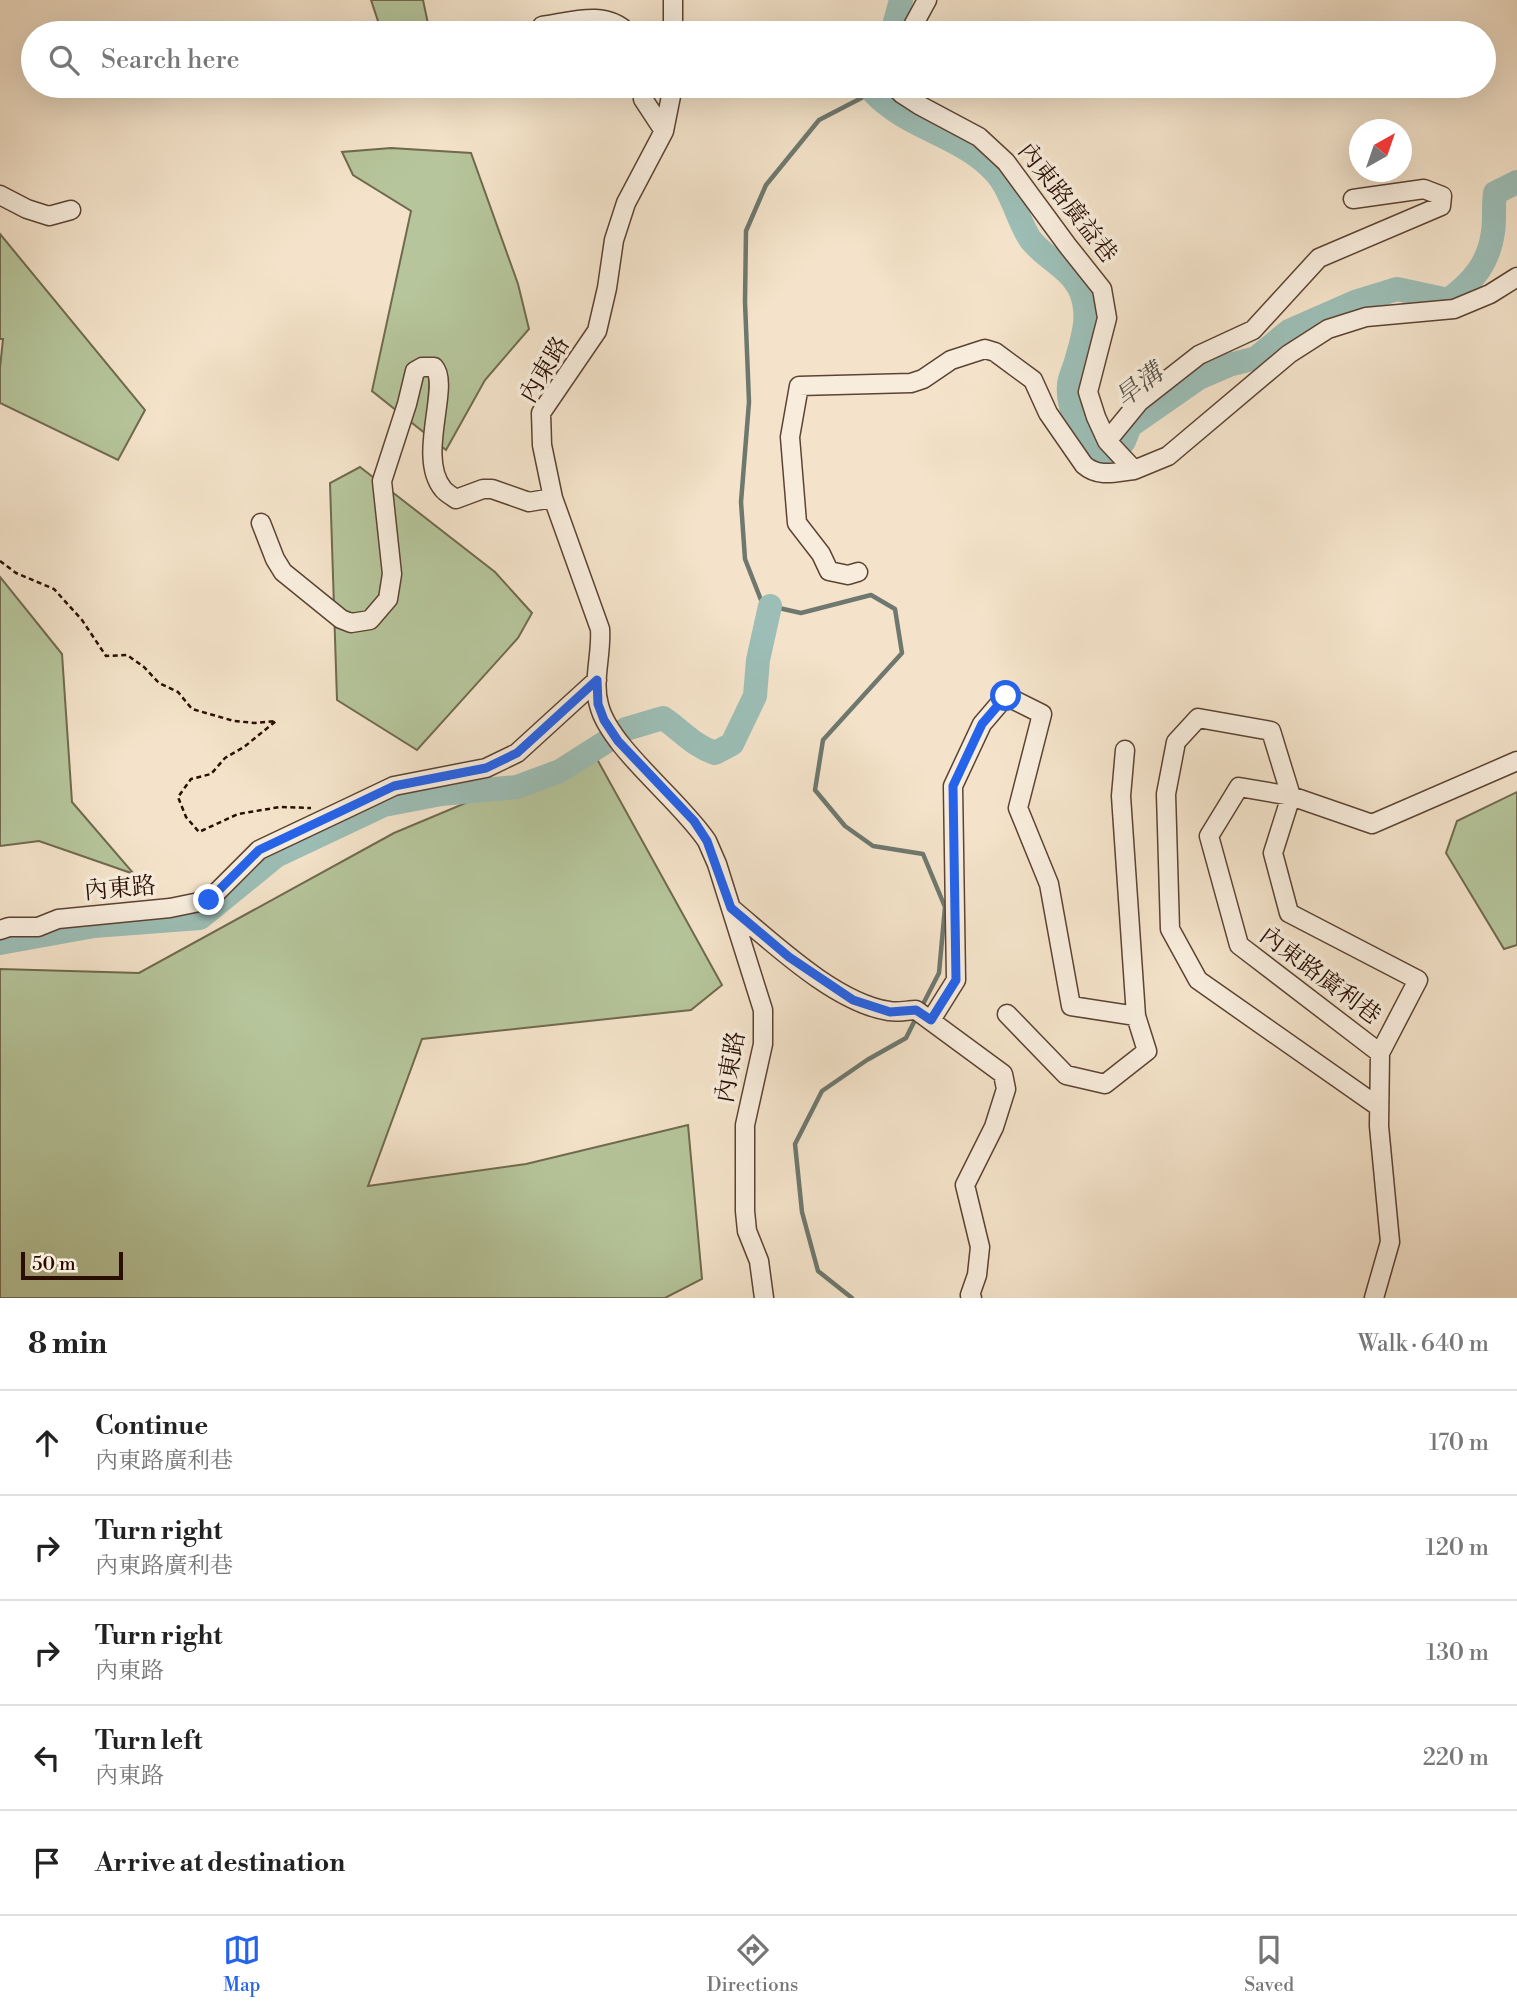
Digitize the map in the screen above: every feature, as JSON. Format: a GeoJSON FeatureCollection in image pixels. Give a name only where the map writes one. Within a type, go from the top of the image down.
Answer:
{"type":"FeatureCollection","features":[{"type":"Feature","properties":{"kind":"street"},"geometry":{"type":"LineString","coordinates":[[673,0],[673,21]]}},
{"type":"Feature","properties":{"kind":"street"},"geometry":{"type":"LineString","coordinates":[[916,21],[927,0]]}},
{"type":"Feature","properties":{"kind":"street"},"geometry":{"type":"LineString","coordinates":[[578,21],[600,18],[610,21]]}},
{"type":"Feature","properties":{"kind":"street"},"geometry":{"type":"LineString","coordinates":[[643,98],[664,131]]}},
{"type":"Feature","properties":{"kind":"street","name":"內東路"},"geometry":{"type":"LineString","coordinates":[[671,98],[664,131],[626,203],[614,240],[597,331],[541,413],[542,445],[553,498],[600,629],[602,648],[597,680],[598,704],[613,734],[694,821],[707,841],[763,1010],[763,1044],[745,1125],[745,1211],[747,1231],[759,1261],[764,1298]]}},
{"type":"Feature","properties":{"kind":"street","name":"內東路廣益巷"},"geometry":{"type":"LineString","coordinates":[[908,98],[979,137],[1006,162],[1102,289],[1107,318],[1088,392],[1107,441],[1134,470]]}},
{"type":"Feature","properties":{"kind":"street"},"geometry":{"type":"LineString","coordinates":[[1107,441],[1139,402],[1199,355],[1253,330],[1319,258],[1441,206],[1442,195],[1424,188],[1353,199]]}},
{"type":"Feature","properties":{"kind":"street"},"geometry":{"type":"LineString","coordinates":[[0,195],[27,209],[49,216],[71,210]]}},
{"type":"Feature","properties":{"kind":"street"},"geometry":{"type":"LineString","coordinates":[[858,572],[848,575],[829,571],[821,554],[797,523],[790,437],[799,386],[911,383],[923,379],[951,360],[985,349],[995,352],[1033,380],[1048,413],[1091,471],[1100,474],[1134,470],[1168,456],[1289,354],[1328,329],[1366,317],[1454,309],[1490,294],[1517,277]]}},
{"type":"Feature","properties":{"kind":"street"},"geometry":{"type":"LineString","coordinates":[[261,523],[275,559],[284,572],[341,619],[351,623],[370,620],[383,608],[391,590],[392,574],[382,481],[415,371],[422,367],[434,367],[438,371],[440,383],[432,434],[435,471],[442,488],[456,499],[483,489],[492,489],[529,502],[553,498]]}},
{"type":"Feature","properties":{"kind":"street","name":"內東路"},"geometry":{"type":"LineString","coordinates":[[0,930],[9,927],[38,927],[58,919],[170,908],[209,900],[259,850],[394,786],[486,768],[517,753],[597,680]]}},
{"type":"Feature","properties":{"kind":"street"},"geometry":{"type":"LineString","coordinates":[[931,1020],[956,980],[953,786],[982,724],[1006,696],[1042,714],[1018,808],[1049,884],[1070,1006],[1136,1016]]}},
{"type":"Feature","properties":{"kind":"street"},"geometry":{"type":"LineString","coordinates":[[1380,1053],[1418,980],[1289,913],[1273,853],[1291,796],[1271,731],[1198,718],[1176,742],[1166,794],[1170,929],[1198,980],[1380,1107]]}},
{"type":"Feature","properties":{"kind":"street"},"geometry":{"type":"LineString","coordinates":[[1007,1014],[1066,1075],[1105,1084],[1147,1051],[1136,1016],[1121,796],[1125,750]]}},
{"type":"Feature","properties":{"kind":"street","name":"內東路廣利巷"},"geometry":{"type":"LineString","coordinates":[[1374,1298],[1390,1242],[1379,1126],[1380,1053],[1239,945],[1209,836],[1239,787],[1291,796],[1372,824],[1517,761]]}},
{"type":"Feature","properties":{"kind":"street"},"geometry":{"type":"LineString","coordinates":[[731,908],[789,957],[853,1000],[890,1012],[916,1010],[1003,1074],[1006,1090],[994,1127],[965,1185],[980,1247],[977,1275],[970,1295],[972,1298]]}},
{"type":"Feature","properties":{"kind":"path"},"geometry":{"type":"LineString","coordinates":[[0,561],[16,573],[54,589],[82,620],[106,656],[127,655],[144,667],[159,683],[178,692],[192,709],[234,721],[276,721],[244,747],[225,758],[211,774],[191,779],[178,797],[186,817],[199,832],[238,814],[281,807],[312,807]]}},
{"type":"Feature","properties":{"kind":"green space"},"geometry":{"type":"Polygon","coordinates":[[[371,0],[423,0],[427,21],[378,21],[371,0]]]}},
{"type":"Feature","properties":{"kind":"green space"},"geometry":{"type":"Polygon","coordinates":[[[391,148],[471,153],[518,284],[529,329],[485,380],[446,450],[372,391],[411,211],[353,175],[342,152],[391,148]]]}},
{"type":"Feature","properties":{"kind":"green space"},"geometry":{"type":"Polygon","coordinates":[[[0,234],[145,410],[118,460],[0,403],[3,339],[0,339],[0,234]]]}},
{"type":"Feature","properties":{"kind":"green space"},"geometry":{"type":"Polygon","coordinates":[[[360,467],[495,572],[532,613],[518,638],[417,750],[337,700],[330,483],[360,467]]]}},
{"type":"Feature","properties":{"kind":"green space"},"geometry":{"type":"Polygon","coordinates":[[[0,577],[62,654],[72,802],[134,874],[39,841],[0,846],[0,577]]]}},
{"type":"Feature","properties":{"kind":"green space"},"geometry":{"type":"Polygon","coordinates":[[[592,750],[722,985],[691,1010],[422,1039],[368,1186],[526,1164],[688,1125],[702,1279],[665,1298],[0,1298],[0,969],[139,973],[394,833],[592,750]]]}},
{"type":"Feature","properties":{"kind":"green space"},"geometry":{"type":"Polygon","coordinates":[[[1517,792],[1517,945],[1504,949],[1446,853],[1457,821],[1517,792]]]}},
{"type":"Feature","properties":{"kind":"waterway","name":"旱溝"},"geometry":{"type":"LineString","coordinates":[[895,21],[901,0]]}},
{"type":"Feature","properties":{"kind":"waterway"},"geometry":{"type":"LineString","coordinates":[[861,98],[819,120],[766,185],[746,231],[745,302],[749,402],[741,502],[745,559],[761,600],[770,606],[801,613],[871,595],[895,609],[902,653],[823,740],[815,790],[845,826],[873,846],[923,854],[945,907],[939,973],[921,1008]]}},
{"type":"Feature","properties":{"kind":"waterway","name":"旱溝"},"geometry":{"type":"LineString","coordinates":[[879,98],[902,115],[967,150],[996,173],[1002,180],[1030,239],[1077,284],[1084,302],[1085,320],[1083,338],[1069,383],[1070,402],[1089,447],[1097,454],[1110,458],[1124,441],[1130,426],[1199,378],[1229,365],[1256,358],[1289,331],[1355,302],[1397,289],[1448,300],[1472,279],[1488,253],[1494,227],[1495,193],[1517,182]]}},
{"type":"Feature","properties":{"kind":"waterway"},"geometry":{"type":"LineString","coordinates":[[0,943],[94,926],[200,918],[276,856],[384,805],[441,794],[517,787],[560,771],[626,729],[663,718],[715,753],[732,744],[755,696],[758,660],[770,606]]}},
{"type":"Feature","properties":{"kind":"waterway"},"geometry":{"type":"LineString","coordinates":[[852,1298],[818,1271],[802,1212],[795,1144],[822,1091],[867,1060],[906,1038],[917,1016]]}},
{"type":"Feature","properties":{"kind":"route"},"geometry":{"type":"LineString","coordinates":[[209,900],[259,850],[394,786],[486,768],[517,753],[597,680],[598,704],[604,720],[618,741],[694,821],[717,864],[731,908],[789,957],[853,1000],[890,1012],[916,1010],[931,1020],[956,980],[953,786],[982,724],[1006,696]]}}]}
